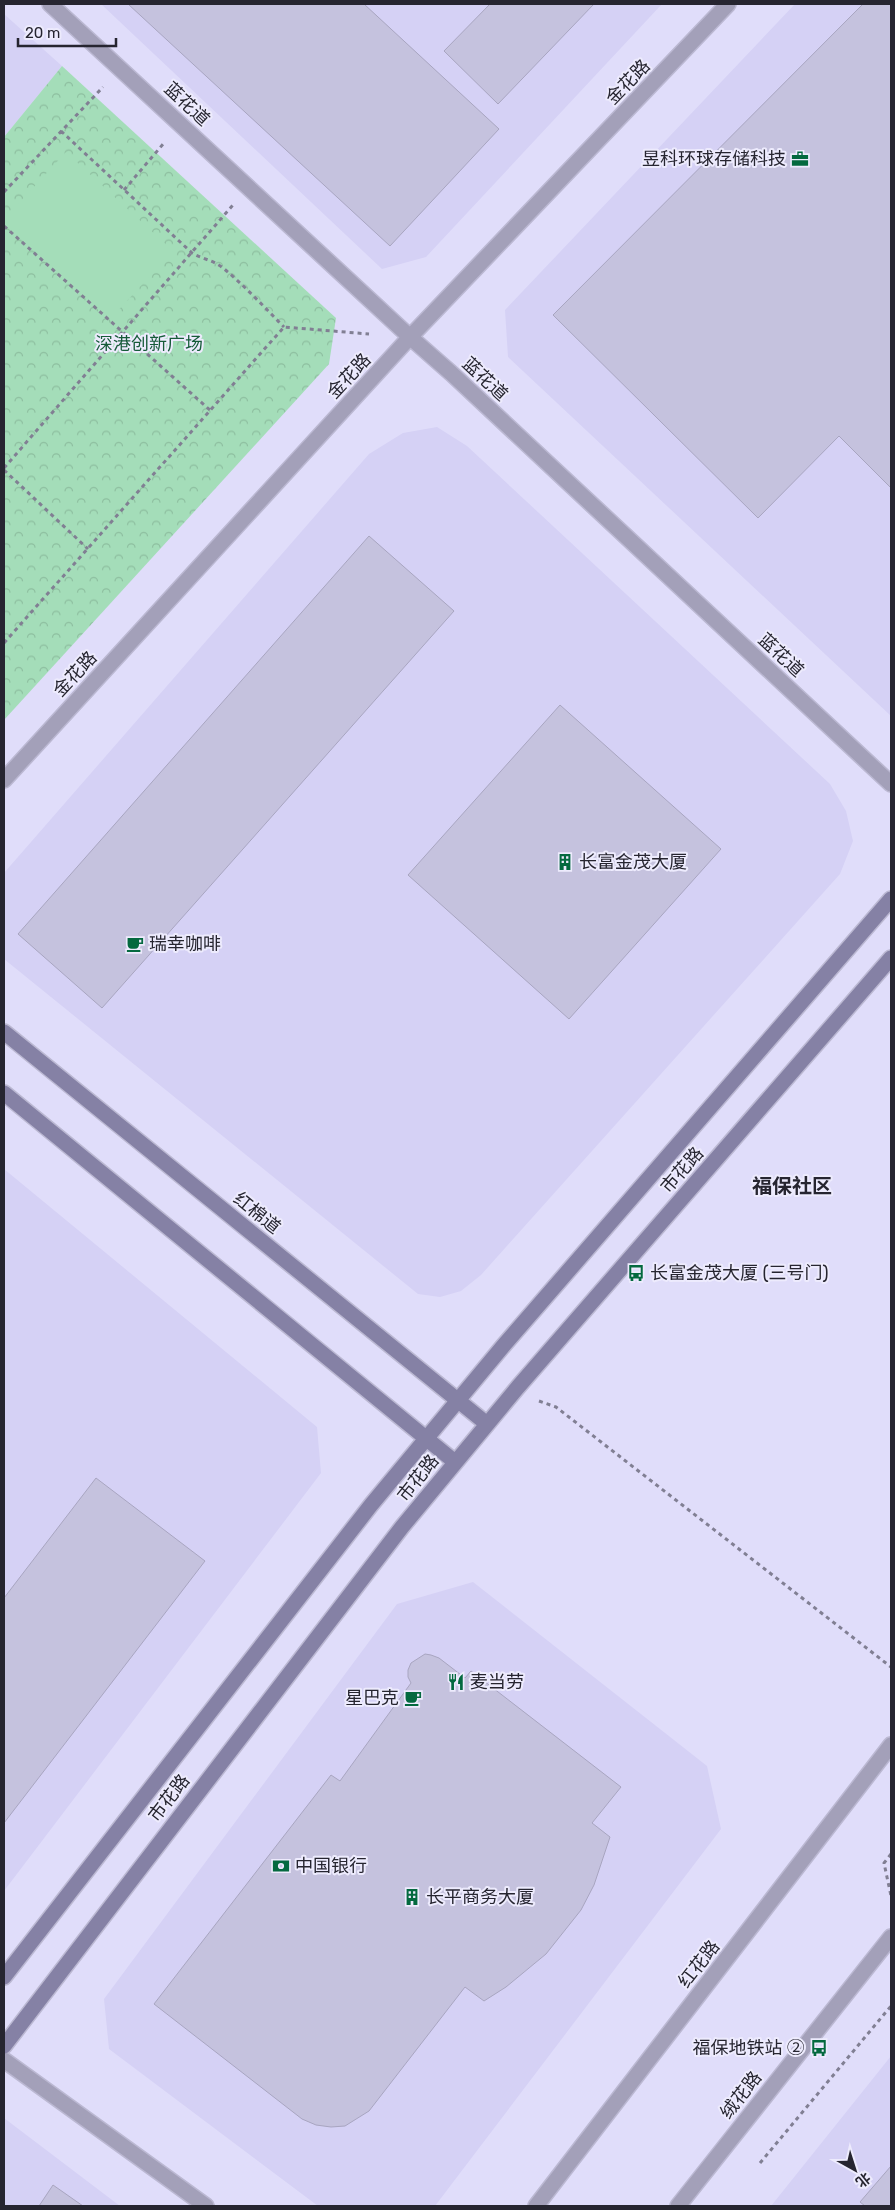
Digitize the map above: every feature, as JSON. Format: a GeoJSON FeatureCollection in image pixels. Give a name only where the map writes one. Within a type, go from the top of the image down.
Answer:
{"type":"FeatureCollection","features":[{"type":"Feature","properties":{"kind":"main road","name":"市花路"},"geometry":{"type":"LineString","coordinates":[[4,1977],[371,1505],[426,1438],[510,1338],[891,899]]}},
{"type":"Feature","properties":{"kind":"main road","name":"市花路"},"geometry":{"type":"LineString","coordinates":[[4,2046],[396,1535],[455,1462],[891,958]]}},
{"type":"Feature","properties":{"kind":"main road","name":"红棉道"},"geometry":{"type":"LineString","coordinates":[[4,1032],[487,1424]]}},
{"type":"Feature","properties":{"kind":"main road"},"geometry":{"type":"LineString","coordinates":[[4,1093],[455,1462]]}},
{"type":"Feature","properties":{"kind":"street","name":"蓝花道"},"geometry":{"type":"LineString","coordinates":[[50,4],[458,380],[891,784]]}},
{"type":"Feature","properties":{"kind":"street","name":"金花路"},"geometry":{"type":"LineString","coordinates":[[4,780],[410,337],[728,4]]}},
{"type":"Feature","properties":{"kind":"street","name":"红花路"},"geometry":{"type":"LineString","coordinates":[[536,2206],[891,1745]]}},
{"type":"Feature","properties":{"kind":"street","name":"绒花路"},"geometry":{"type":"LineString","coordinates":[[678,2206],[891,1937]]}},
{"type":"Feature","properties":{"kind":"street"},"geometry":{"type":"LineString","coordinates":[[4,2060],[206,2206]]}},
{"type":"Feature","properties":{"kind":"path"},"geometry":{"type":"LineString","coordinates":[[4,192],[121,68]]}},
{"type":"Feature","properties":{"kind":"path"},"geometry":{"type":"LineString","coordinates":[[124,190],[181,124]]}},
{"type":"Feature","properties":{"kind":"path"},"geometry":{"type":"LineString","coordinates":[[61,131],[192,253],[199,257],[210,259],[222,267],[284,327],[410,337]]}},
{"type":"Feature","properties":{"kind":"path"},"geometry":{"type":"LineString","coordinates":[[88,549],[4,469],[249,188]]}},
{"type":"Feature","properties":{"kind":"path"},"geometry":{"type":"LineString","coordinates":[[4,226],[211,411]]}},
{"type":"Feature","properties":{"kind":"path"},"geometry":{"type":"LineString","coordinates":[[4,643],[284,327]]}},
{"type":"Feature","properties":{"kind":"path"},"geometry":{"type":"LineString","coordinates":[[518,1387],[534,1400],[556,1407],[891,1667]]}},
{"type":"Feature","properties":{"kind":"path"},"geometry":{"type":"LineString","coordinates":[[891,1854],[884,1863],[891,1896]]}},
{"type":"Feature","properties":{"kind":"path"},"geometry":{"type":"LineString","coordinates":[[760,2162],[891,2006]]}},
{"type":"Feature","properties":{"kind":"shaded area"},"geometry":{"type":"Polygon","coordinates":[[[101,4],[662,4],[426,257],[382,269],[101,4]]]}},
{"type":"Feature","properties":{"kind":"shaded area","name":"昱科环球存储科技"},"geometry":{"type":"Polygon","coordinates":[[[795,4],[891,4],[891,716],[508,357],[505,310],[795,4]]]}},
{"type":"Feature","properties":{"kind":"shaded area"},"geometry":{"type":"Polygon","coordinates":[[[4,14],[62,66],[4,137],[4,14]]]}},
{"type":"Feature","properties":{"kind":"shaded area","name":"长富金茂大厦"},"geometry":{"type":"Polygon","coordinates":[[[437,427],[467,446],[830,784],[846,811],[853,841],[840,874],[481,1275],[461,1291],[440,1297],[418,1294],[4,959],[4,873],[369,454],[403,433],[437,427]]]}},
{"type":"Feature","properties":{"kind":"shaded area"},"geometry":{"type":"Polygon","coordinates":[[[4,1169],[317,1427],[321,1473],[4,1891],[4,1169]]]}},
{"type":"Feature","properties":{"kind":"shaded area"},"geometry":{"type":"Polygon","coordinates":[[[473,1582],[707,1766],[721,1829],[435,2206],[318,2206],[109,2049],[104,1999],[397,1604],[473,1582]]]}},
{"type":"Feature","properties":{"kind":"shaded area"},"geometry":{"type":"Polygon","coordinates":[[[891,2056],[891,2206],[771,2206],[891,2056]]]}},
{"type":"Feature","properties":{"kind":"shaded area"},"geometry":{"type":"Polygon","coordinates":[[[4,2118],[120,2206],[4,2206],[4,2118]]]}},
{"type":"Feature","properties":{"kind":"green space","name":"深港创新广场"},"geometry":{"type":"Polygon","coordinates":[[[62,66],[336,318],[329,364],[4,720],[4,137],[62,66]]]}},
{"type":"Feature","properties":{"kind":"green space"},"geometry":{"type":"Polygon","coordinates":[[[66,152],[173,251],[113,316],[6,217],[66,152]]]}},
{"type":"Feature","properties":{"kind":"building"},"geometry":{"type":"Polygon","coordinates":[[[128,4],[364,4],[499,129],[390,246],[128,4]]]}},
{"type":"Feature","properties":{"kind":"building"},"geometry":{"type":"Polygon","coordinates":[[[490,4],[594,4],[498,104],[444,51],[490,4]]]}},
{"type":"Feature","properties":{"kind":"building","name":"昱科环球存储科技"},"geometry":{"type":"Polygon","coordinates":[[[863,4],[891,4],[891,488],[839,436],[758,518],[553,315],[863,4]]]}},
{"type":"Feature","properties":{"kind":"building"},"geometry":{"type":"Polygon","coordinates":[[[369,536],[454,611],[102,1008],[18,934],[369,536]]]}},
{"type":"Feature","properties":{"kind":"building","name":"长富金茂大厦"},"geometry":{"type":"Polygon","coordinates":[[[560,705],[721,849],[569,1019],[408,875],[560,705]]]}},
{"type":"Feature","properties":{"kind":"building"},"geometry":{"type":"Polygon","coordinates":[[[96,1478],[205,1561],[4,1823],[4,1598],[96,1478]]]}},
{"type":"Feature","properties":{"kind":"building","name":"长平商务大厦"},"geometry":{"type":"Polygon","coordinates":[[[425,1654],[439,1658],[465,1678],[471,1671],[621,1787],[592,1823],[610,1837],[594,1885],[581,1910],[546,1954],[506,1987],[484,2001],[465,1987],[369,2111],[345,2126],[316,2125],[302,2119],[154,2004],[331,1775],[340,1781],[411,1683],[408,1677],[408,1670],[411,1663],[425,1654]]]}},
{"type":"Feature","properties":{"kind":"building"},"geometry":{"type":"Polygon","coordinates":[[[891,2166],[891,2206],[865,2206],[860,2202],[891,2166]]]}},
{"type":"Feature","properties":{"kind":"building"},"geometry":{"type":"Polygon","coordinates":[[[53,2185],[83,2206],[39,2206],[53,2185]]]}},
{"type":"Feature","properties":{"kind":"place","name":"昱科环球存储科技"},"geometry":{"type":"Point","coordinates":[800,159]}},
{"type":"Feature","properties":{"kind":"place","name":"长富金茂大厦"},"geometry":{"type":"Point","coordinates":[565,862]}},
{"type":"Feature","properties":{"kind":"place","name":"瑞幸咖啡"},"geometry":{"type":"Point","coordinates":[135,944]}},
{"type":"Feature","properties":{"kind":"place","name":"长富金茂大厦 (三号门)"},"geometry":{"type":"Point","coordinates":[636,1273]}},
{"type":"Feature","properties":{"kind":"place","name":"麦当劳"},"geometry":{"type":"Point","coordinates":[456,1682]}},
{"type":"Feature","properties":{"kind":"place","name":"星巴克"},"geometry":{"type":"Point","coordinates":[413,1698]}},
{"type":"Feature","properties":{"kind":"place","name":"中国银行"},"geometry":{"type":"Point","coordinates":[281,1866]}},
{"type":"Feature","properties":{"kind":"place","name":"长平商务大厦"},"geometry":{"type":"Point","coordinates":[412,1897]}},
{"type":"Feature","properties":{"kind":"place","name":"福保地铁站 ②"},"geometry":{"type":"Point","coordinates":[819,2048]}},
{"type":"Feature","properties":{"kind":"district","name":"福保社区"},"geometry":{"type":"Point","coordinates":[792,1186]}}]}
